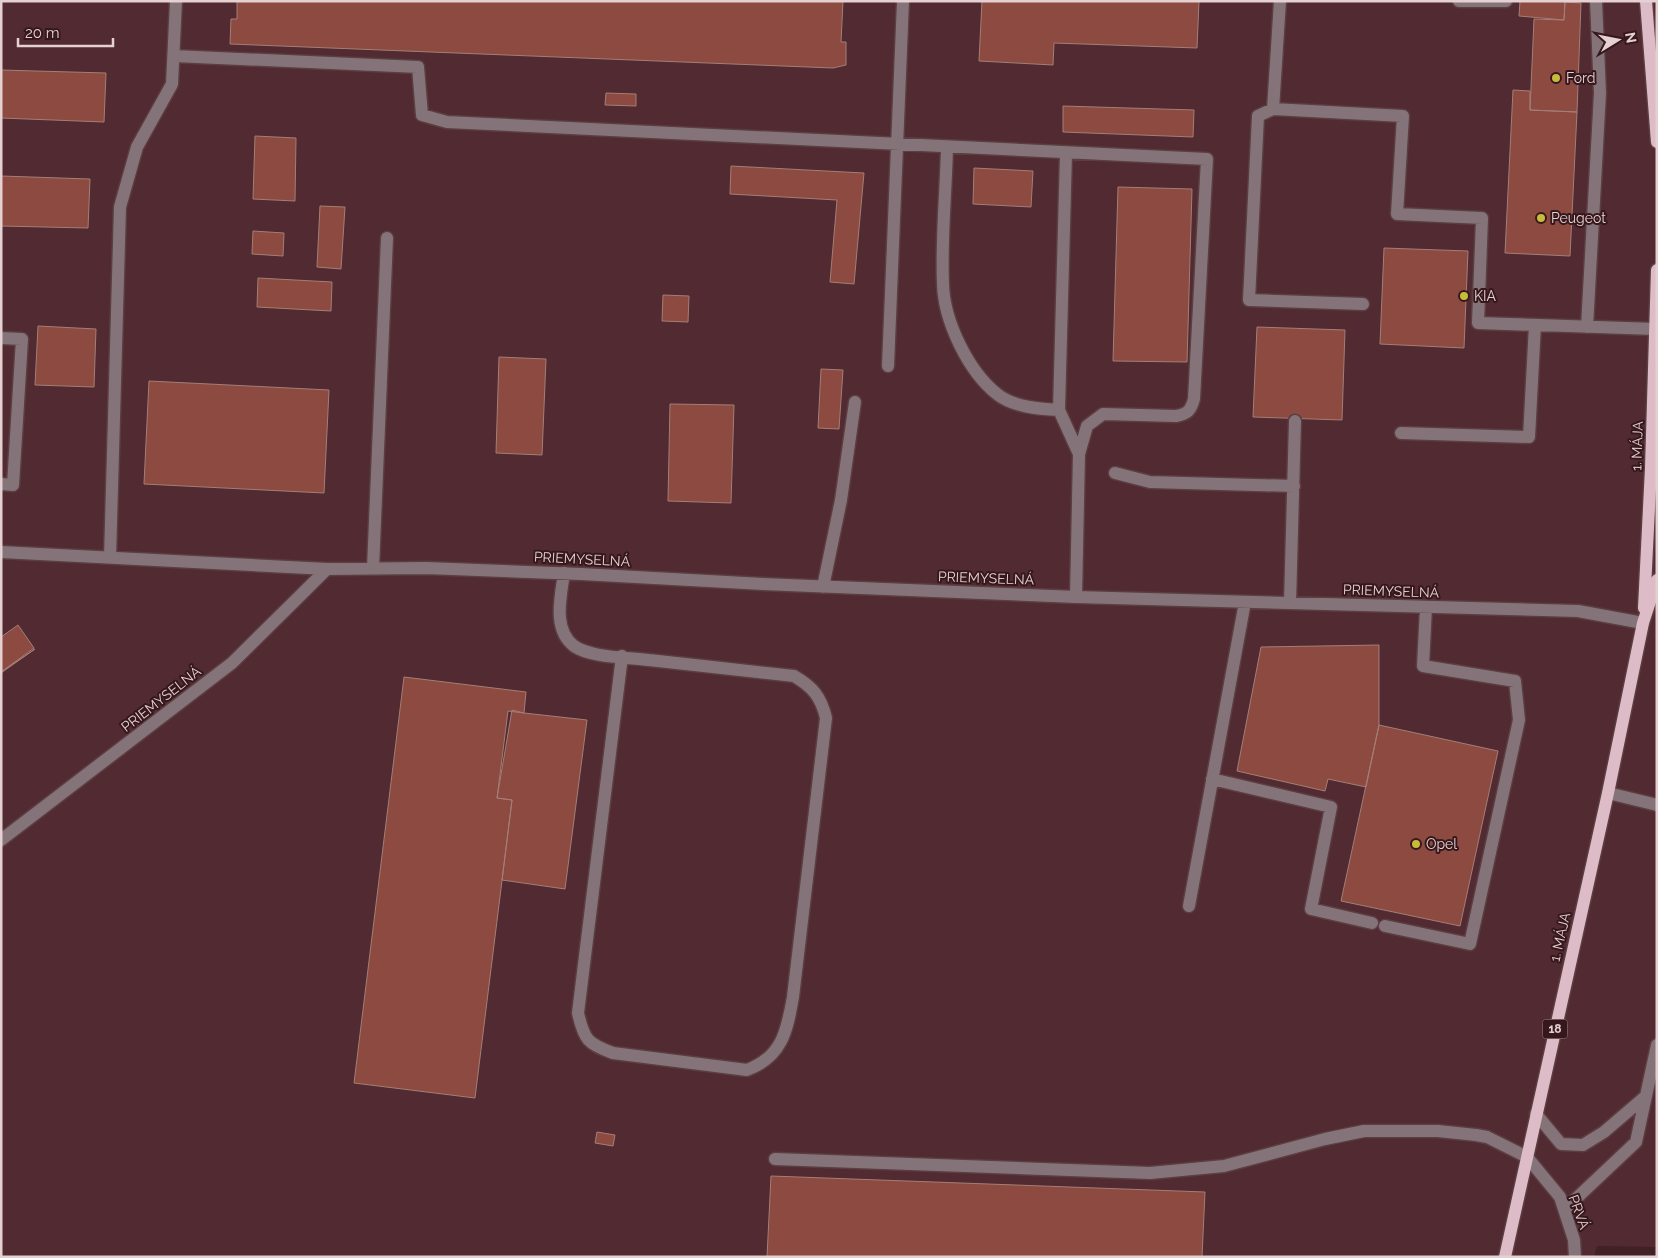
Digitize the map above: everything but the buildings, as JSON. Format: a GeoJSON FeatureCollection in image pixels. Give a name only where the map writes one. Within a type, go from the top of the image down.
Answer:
{"type":"FeatureCollection","features":[{"type":"Feature","properties":{"kind":"main road"},"geometry":{"type":"LineString","coordinates":[[1646,1],[1657,142]]}},
{"type":"Feature","properties":{"kind":"main road","name":"1. MÁJA"},"geometry":{"type":"LineString","coordinates":[[1643,623],[1647,517],[1654,470],[1657,270]]}},
{"type":"Feature","properties":{"kind":"main road","name":"1. MÁJA"},"geometry":{"type":"LineString","coordinates":[[1505,1257],[1608,793],[1643,623],[1657,580]]}},
{"type":"Feature","properties":{"kind":"street"},"geometry":{"type":"LineString","coordinates":[[110,558],[120,207],[137,147],[172,84],[176,1]]}},
{"type":"Feature","properties":{"kind":"street"},"geometry":{"type":"LineString","coordinates":[[888,366],[903,1]]}},
{"type":"Feature","properties":{"kind":"street"},"geometry":{"type":"LineString","coordinates":[[1273,109],[1280,1]]}},
{"type":"Feature","properties":{"kind":"street"},"geometry":{"type":"LineString","coordinates":[[1459,1],[1506,1]]}},
{"type":"Feature","properties":{"kind":"street"},"geometry":{"type":"LineString","coordinates":[[1587,327],[1600,93],[1596,1]]}},
{"type":"Feature","properties":{"kind":"street"},"geometry":{"type":"LineString","coordinates":[[174,56],[418,66],[422,115],[447,122],[1207,159],[1194,399],[1191,408],[1186,414],[1176,416],[1102,414],[1087,426],[1079,454],[1076,597]]}},
{"type":"Feature","properties":{"kind":"street"},"geometry":{"type":"LineString","coordinates":[[1363,304],[1249,300],[1258,116],[1273,109],[1403,116],[1397,214],[1482,218],[1478,323],[1655,329]]}},
{"type":"Feature","properties":{"kind":"street"},"geometry":{"type":"LineString","coordinates":[[948,147],[943,285],[951,325],[970,364],[998,394],[1032,408],[1059,410]]}},
{"type":"Feature","properties":{"kind":"street"},"geometry":{"type":"LineString","coordinates":[[1066,152],[1059,410],[1079,454]]}},
{"type":"Feature","properties":{"kind":"street"},"geometry":{"type":"LineString","coordinates":[[373,568],[388,238]]}},
{"type":"Feature","properties":{"kind":"street"},"geometry":{"type":"LineString","coordinates":[[1401,432],[1529,437],[1536,326]]}},
{"type":"Feature","properties":{"kind":"street"},"geometry":{"type":"LineString","coordinates":[[1,338],[22,339],[13,485],[1,484]]}},
{"type":"Feature","properties":{"kind":"street"},"geometry":{"type":"LineString","coordinates":[[822,587],[841,500],[855,402]]}},
{"type":"Feature","properties":{"kind":"street"},"geometry":{"type":"LineString","coordinates":[[1290,603],[1295,421]]}},
{"type":"Feature","properties":{"kind":"street"},"geometry":{"type":"LineString","coordinates":[[1115,473],[1150,482],[1294,486]]}},
{"type":"Feature","properties":{"kind":"street","name":"PRIEMYSELNÁ"},"geometry":{"type":"LineString","coordinates":[[1,552],[327,569],[373,568],[564,573],[822,587],[1076,597],[1578,611],[1643,623]]}},
{"type":"Feature","properties":{"kind":"street","name":"PRIEMYSELNÁ"},"geometry":{"type":"LineString","coordinates":[[1,840],[232,663],[327,569]]}},
{"type":"Feature","properties":{"kind":"street"},"geometry":{"type":"LineString","coordinates":[[564,573],[559,618],[563,631],[573,645],[588,652],[794,676],[812,686],[822,702],[826,718],[793,997],[787,1030],[775,1051],[764,1064],[747,1070],[613,1053],[594,1046],[582,1035],[578,1013],[622,656]]}},
{"type":"Feature","properties":{"kind":"street"},"geometry":{"type":"LineString","coordinates":[[1189,906],[1245,602]]}},
{"type":"Feature","properties":{"kind":"street"},"geometry":{"type":"LineString","coordinates":[[1386,926],[1470,944],[1519,720],[1514,681],[1423,666],[1426,607]]}},
{"type":"Feature","properties":{"kind":"street"},"geometry":{"type":"LineString","coordinates":[[1212,779],[1331,807],[1311,909],[1372,924]]}},
{"type":"Feature","properties":{"kind":"street"},"geometry":{"type":"LineString","coordinates":[[1608,793],[1657,804]]}},
{"type":"Feature","properties":{"kind":"street"},"geometry":{"type":"LineString","coordinates":[[1565,1209],[1636,1142],[1657,1045]]}},
{"type":"Feature","properties":{"kind":"street"},"geometry":{"type":"LineString","coordinates":[[1536,1114],[1561,1144],[1583,1145],[1604,1132],[1646,1096]]}},
{"type":"Feature","properties":{"kind":"street"},"geometry":{"type":"LineString","coordinates":[[775,1159],[1150,1173],[1224,1166],[1325,1139],[1364,1131],[1402,1130],[1438,1131],[1488,1137],[1527,1157]]}},
{"type":"Feature","properties":{"kind":"street","name":"PRVÁ"},"geometry":{"type":"LineString","coordinates":[[1527,1157],[1560,1198],[1574,1240],[1575,1257]]}},
{"type":"Feature","properties":{"kind":"shaded area"},"geometry":{"type":"Polygon","coordinates":[[[1,1],[1657,1],[1657,1247],[1597,1246],[1594,1257],[1,1257],[1,1]]]}},
{"type":"Feature","properties":{"kind":"place","name":"Ford"},"geometry":{"type":"Point","coordinates":[1556,78]}},
{"type":"Feature","properties":{"kind":"place","name":"Peugeot"},"geometry":{"type":"Point","coordinates":[1541,218]}},
{"type":"Feature","properties":{"kind":"place","name":"KIA"},"geometry":{"type":"Point","coordinates":[1464,296]}},
{"type":"Feature","properties":{"kind":"place","name":"Opel"},"geometry":{"type":"Point","coordinates":[1416,844]}}]}
